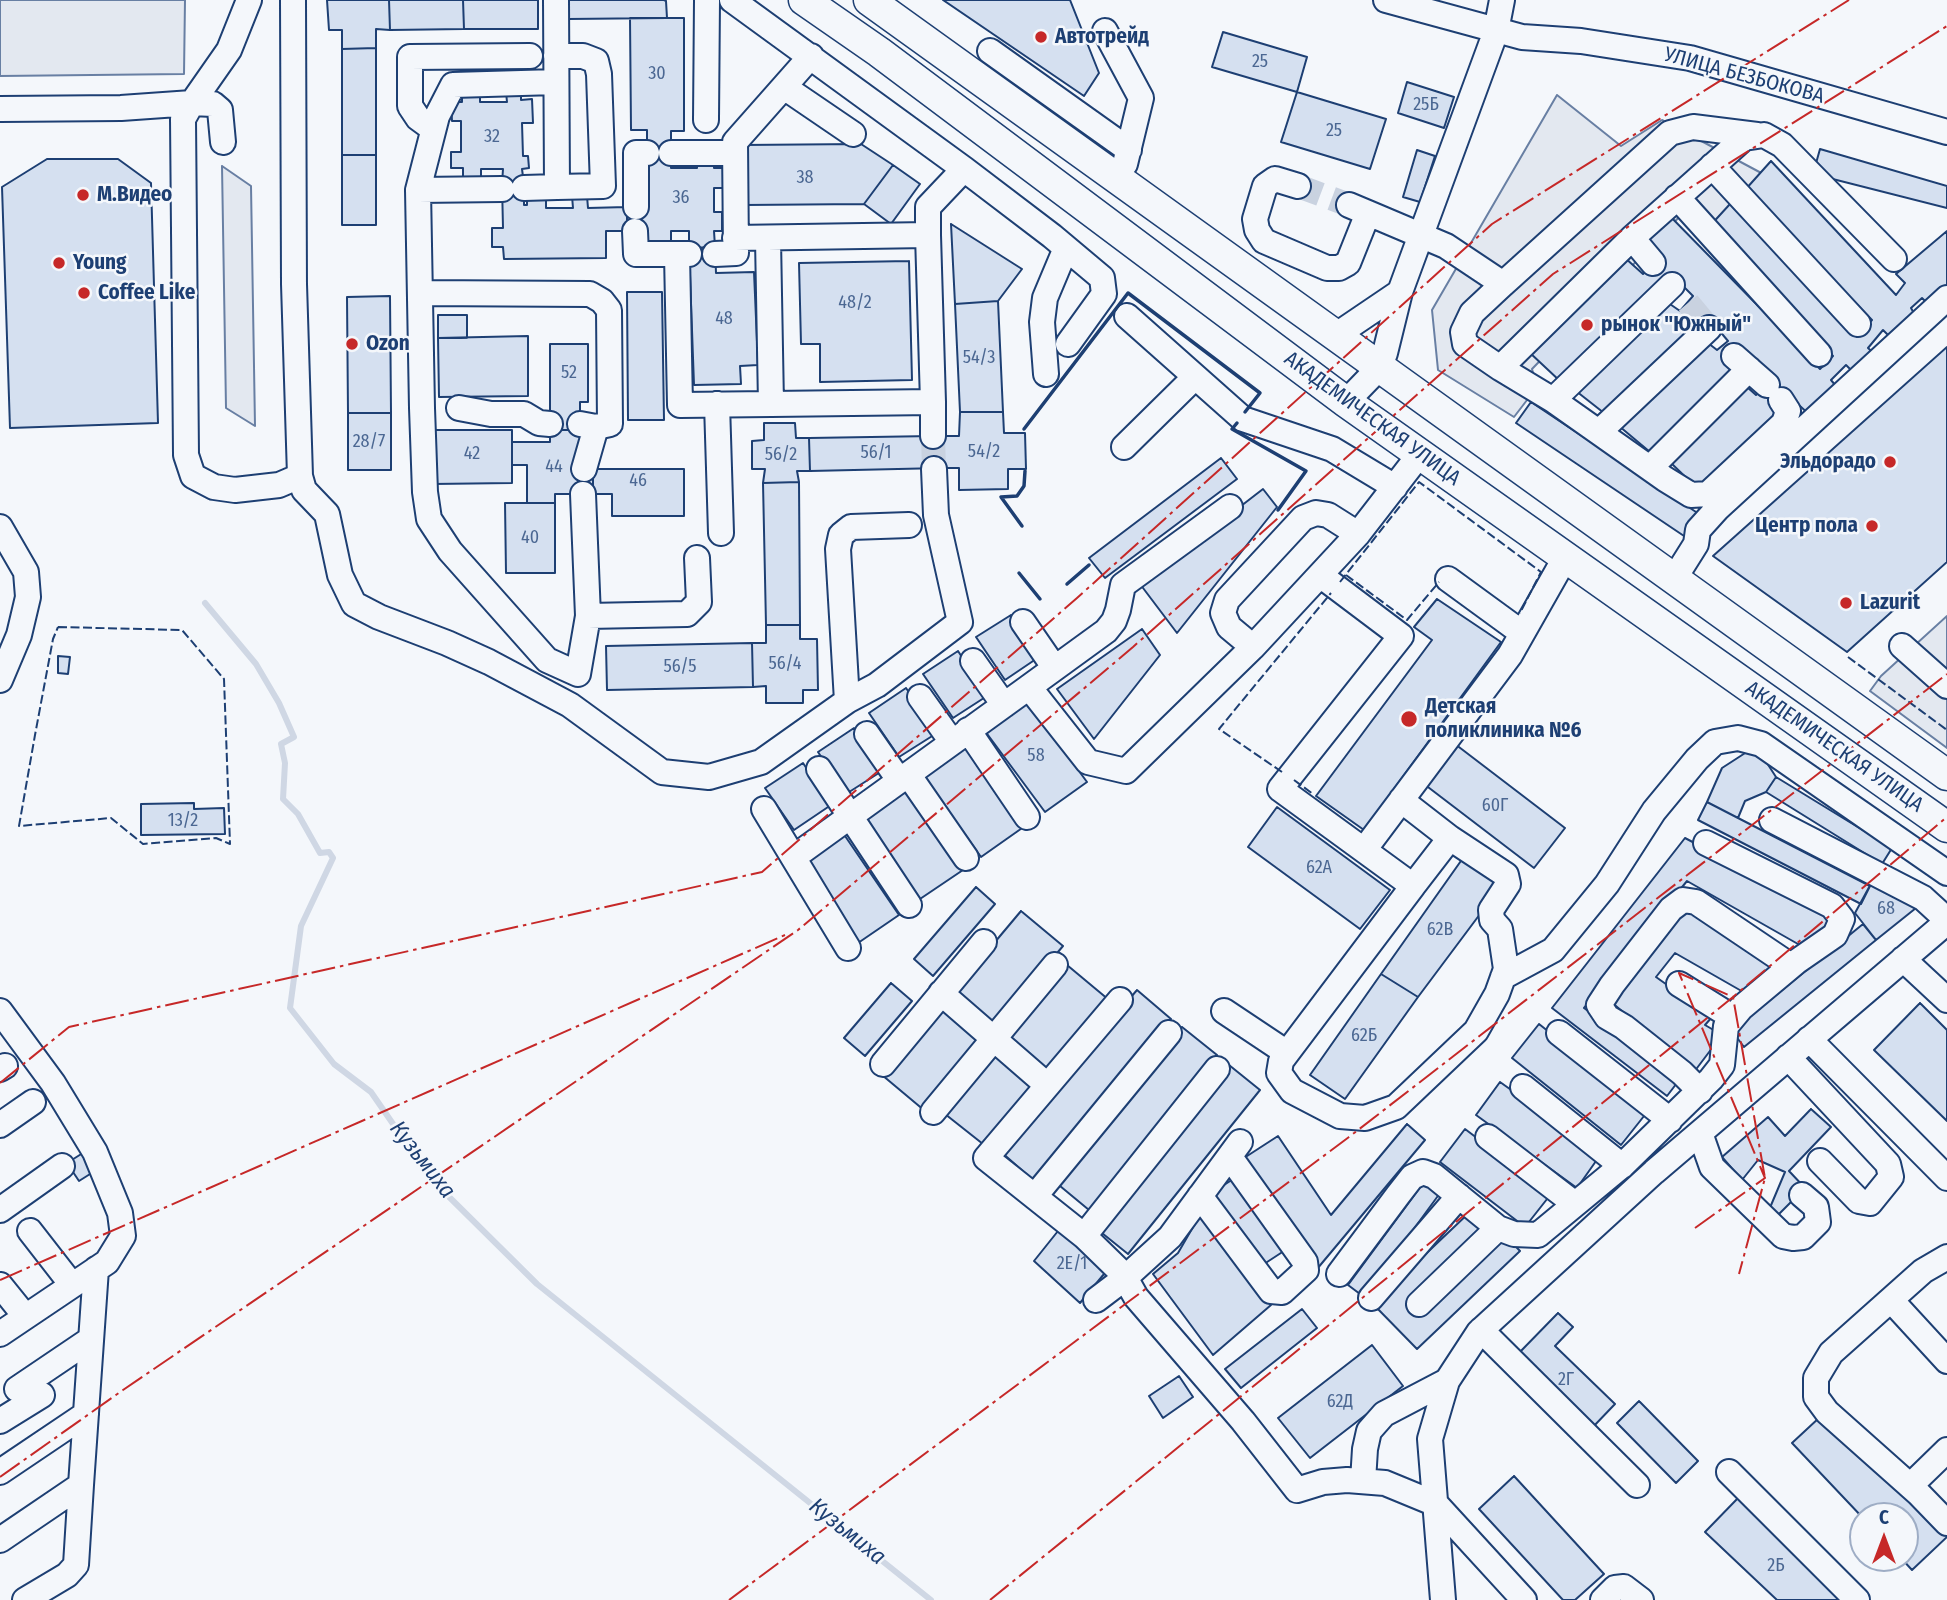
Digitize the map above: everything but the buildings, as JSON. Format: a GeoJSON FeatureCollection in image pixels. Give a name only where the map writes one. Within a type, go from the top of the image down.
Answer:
{"type":"FeatureCollection","features":[{"type":"Feature","properties":{"kind":"main road","name":"АКАДЕМИЧЕСКАЯ УЛИЦА"},"geometry":{"type":"LineString","coordinates":[[803,0],[879,52],[1346,402],[1947,827]]}},
{"type":"Feature","properties":{"kind":"main road"},"geometry":{"type":"LineString","coordinates":[[869,0],[900,9],[1120,182],[1947,775]]}},
{"type":"Feature","properties":{"kind":"main road"},"geometry":{"type":"LineString","coordinates":[[1420,454],[1455,422]]}},
{"type":"Feature","properties":{"kind":"street"},"geometry":{"type":"LineString","coordinates":[[249,0],[229,50],[183,119],[186,455],[193,475],[214,487],[235,490],[279,485],[300,475]]}},
{"type":"Feature","properties":{"kind":"street"},"geometry":{"type":"LineString","coordinates":[[293,0],[293,284],[300,475],[304,490],[327,514],[340,575],[354,604],[488,662],[569,705],[662,772],[709,777],[761,762],[847,701],[877,685],[960,622],[936,515],[934,469]]}},
{"type":"Feature","properties":{"kind":"street"},"geometry":{"type":"LineString","coordinates":[[556,0],[557,187]]}},
{"type":"Feature","properties":{"kind":"street"},"geometry":{"type":"LineString","coordinates":[[706,120],[707,0]]}},
{"type":"Feature","properties":{"kind":"street"},"geometry":{"type":"LineString","coordinates":[[732,0],[964,169],[1102,278],[1104,294],[1068,344]]}},
{"type":"Feature","properties":{"kind":"street","name":"УЛИЦА БЕЗБОКОВА"},"geometry":{"type":"LineString","coordinates":[[1386,0],[1522,37],[1581,41],[1690,58],[1947,132]]}},
{"type":"Feature","properties":{"kind":"street"},"geometry":{"type":"LineString","coordinates":[[1346,402],[1379,368],[1385,353],[1400,292],[1496,31],[1502,0]]}},
{"type":"Feature","properties":{"kind":"street"},"geometry":{"type":"LineString","coordinates":[[1105,31],[1141,98],[1120,182]]}},
{"type":"Feature","properties":{"kind":"street"},"geometry":{"type":"LineString","coordinates":[[990,51],[1129,150]]}},
{"type":"Feature","properties":{"kind":"street"},"geometry":{"type":"LineString","coordinates":[[433,129],[418,118],[410,106],[410,57],[530,56]]}},
{"type":"Feature","properties":{"kind":"street"},"geometry":{"type":"LineString","coordinates":[[418,190],[603,186],[599,74],[596,61],[583,56],[556,56]]}},
{"type":"Feature","properties":{"kind":"street"},"geometry":{"type":"LineString","coordinates":[[715,254],[736,253],[735,142],[811,56]]}},
{"type":"Feature","properties":{"kind":"street"},"geometry":{"type":"LineString","coordinates":[[556,82],[453,85],[437,116],[418,190],[425,492],[429,519],[450,551],[547,660],[590,676]]}},
{"type":"Feature","properties":{"kind":"street"},"geometry":{"type":"LineString","coordinates":[[784,87],[853,134]]}},
{"type":"Feature","properties":{"kind":"street"},"geometry":{"type":"LineString","coordinates":[[0,109],[212,104],[220,110],[223,142]]}},
{"type":"Feature","properties":{"kind":"street"},"geometry":{"type":"LineString","coordinates":[[1632,238],[1788,411],[1784,423],[1708,494],[1691,495],[1553,400],[1465,344],[1463,332],[1472,313],[1670,133],[1693,127],[1764,135],[1782,145],[1894,258]]}},
{"type":"Feature","properties":{"kind":"street"},"geometry":{"type":"LineString","coordinates":[[1500,368],[1632,238],[1712,166],[1744,138],[1764,135]]}},
{"type":"Feature","properties":{"kind":"street"},"geometry":{"type":"LineString","coordinates":[[735,153],[636,153],[636,254],[683,254],[680,405],[933,402]]}},
{"type":"Feature","properties":{"kind":"street"},"geometry":{"type":"LineString","coordinates":[[1712,166],[1858,324]]}},
{"type":"Feature","properties":{"kind":"street"},"geometry":{"type":"LineString","coordinates":[[933,436],[929,207],[964,169]]}},
{"type":"Feature","properties":{"kind":"street"},"geometry":{"type":"LineString","coordinates":[[1298,186],[1275,179],[1265,186],[1255,219],[1257,230],[1264,241],[1327,268],[1339,268],[1348,263],[1359,209],[1446,246],[1503,284]]}},
{"type":"Feature","properties":{"kind":"street"},"geometry":{"type":"LineString","coordinates":[[1677,197],[1819,354]]}},
{"type":"Feature","properties":{"kind":"street"},"geometry":{"type":"LineString","coordinates":[[736,238],[928,235]]}},
{"type":"Feature","properties":{"kind":"street"},"geometry":{"type":"LineString","coordinates":[[768,239],[771,404]]}},
{"type":"Feature","properties":{"kind":"street"},"geometry":{"type":"LineString","coordinates":[[1046,374],[1042,322],[1045,298],[1066,248]]}},
{"type":"Feature","properties":{"kind":"street"},"geometry":{"type":"LineString","coordinates":[[1335,336],[1400,292]]}},
{"type":"Feature","properties":{"kind":"street"},"geometry":{"type":"LineString","coordinates":[[420,293],[590,294],[602,301],[608,310],[611,417],[610,424],[588,426],[584,469]]}},
{"type":"Feature","properties":{"kind":"street"},"geometry":{"type":"LineString","coordinates":[[1674,579],[1696,544],[1698,530],[1717,509],[1947,298]]}},
{"type":"Feature","properties":{"kind":"street"},"geometry":{"type":"LineString","coordinates":[[1127,316],[1243,419],[1332,449],[1395,487]]}},
{"type":"Feature","properties":{"kind":"street"},"geometry":{"type":"LineString","coordinates":[[1553,400],[1713,330]]}},
{"type":"Feature","properties":{"kind":"street"},"geometry":{"type":"LineString","coordinates":[[1600,432],[1713,330]]}},
{"type":"Feature","properties":{"kind":"street"},"geometry":{"type":"LineString","coordinates":[[1650,468],[1713,330]]}},
{"type":"Feature","properties":{"kind":"street"},"geometry":{"type":"LineString","coordinates":[[1124,447],[1195,377]]}},
{"type":"Feature","properties":{"kind":"street"},"geometry":{"type":"LineString","coordinates":[[717,404],[720,533]]}},
{"type":"Feature","properties":{"kind":"street"},"geometry":{"type":"LineString","coordinates":[[459,408],[491,415],[524,414],[539,423],[550,424]]}},
{"type":"Feature","properties":{"kind":"street"},"geometry":{"type":"LineString","coordinates":[[1029,687],[1088,762],[1126,771],[1253,647],[1320,575],[1358,534],[1420,454]]}},
{"type":"Feature","properties":{"kind":"street"},"geometry":{"type":"LineString","coordinates":[[569,705],[590,676],[583,494]]}},
{"type":"Feature","properties":{"kind":"street"},"geometry":{"type":"LineString","coordinates":[[793,857],[1106,631],[1118,610],[1123,584],[1230,507]]}},
{"type":"Feature","properties":{"kind":"street"},"geometry":{"type":"LineString","coordinates":[[1253,647],[1229,627],[1223,614],[1227,600],[1303,518],[1316,513],[1328,515],[1358,534]]}},
{"type":"Feature","properties":{"kind":"street"},"geometry":{"type":"LineString","coordinates":[[847,701],[838,549],[841,535],[851,527],[909,525]]}},
{"type":"Feature","properties":{"kind":"street"},"geometry":{"type":"LineString","coordinates":[[0,527],[26,572],[28,597],[19,635],[0,680]]}},
{"type":"Feature","properties":{"kind":"street"},"geometry":{"type":"LineString","coordinates":[[588,616],[687,614],[699,602],[697,558]]}},
{"type":"Feature","properties":{"kind":"street"},"geometry":{"type":"LineString","coordinates":[[1364,849],[1510,655],[1565,558]]}},
{"type":"Feature","properties":{"kind":"street"},"geometry":{"type":"LineString","coordinates":[[1320,575],[1401,636],[1280,789],[1413,886]]}},
{"type":"Feature","properties":{"kind":"street"},"geometry":{"type":"LineString","coordinates":[[1448,579],[1522,633]]}},
{"type":"Feature","properties":{"kind":"street"},"geometry":{"type":"LineString","coordinates":[[1023,622],[1054,667]]}},
{"type":"Feature","properties":{"kind":"street"},"geometry":{"type":"LineString","coordinates":[[1902,646],[1947,686]]}},
{"type":"Feature","properties":{"kind":"street"},"geometry":{"type":"LineString","coordinates":[[973,661],[1004,705]]}},
{"type":"Feature","properties":{"kind":"street"},"geometry":{"type":"LineString","coordinates":[[920,698],[960,736],[1027,817]]}},
{"type":"Feature","properties":{"kind":"street"},"geometry":{"type":"LineString","coordinates":[[867,734],[966,858]]}},
{"type":"Feature","properties":{"kind":"street"},"geometry":{"type":"LineString","coordinates":[[1503,977],[1553,950],[1606,884],[1654,811],[1697,759],[1715,742],[1738,738],[1761,744],[1947,873]]}},
{"type":"Feature","properties":{"kind":"street"},"geometry":{"type":"LineString","coordinates":[[819,769],[909,905]]}},
{"type":"Feature","properties":{"kind":"street"},"geometry":{"type":"LineString","coordinates":[[1401,800],[1450,838],[1506,875],[1508,884],[1491,910],[1492,920],[1500,929],[1506,969],[1497,994],[1475,1031],[1396,1107],[1365,1118],[1340,1116],[1292,1091],[1279,1073],[1281,1061],[1450,838]]}},
{"type":"Feature","properties":{"kind":"street"},"geometry":{"type":"LineString","coordinates":[[764,809],[848,948]]}},
{"type":"Feature","properties":{"kind":"street"},"geometry":{"type":"LineString","coordinates":[[1443,1600],[1430,1440],[1447,1381],[1481,1330],[1699,1133],[1947,921],[1923,898],[1772,820]]}},
{"type":"Feature","properties":{"kind":"street"},"geometry":{"type":"LineString","coordinates":[[1339,1274],[1412,1177],[1423,1172],[1434,1175],[1499,1228],[1514,1234],[1538,1235],[1622,1166],[1706,1085],[1722,1065],[1726,1026],[1732,1017],[1791,966],[1835,935],[1842,919],[1832,906],[1706,843]]}},
{"type":"Feature","properties":{"kind":"street"},"geometry":{"type":"LineString","coordinates":[[1729,1108],[1706,1085],[1672,1065],[1607,1017],[1599,1005],[1671,909],[1684,900],[1696,902],[1791,966]]}},
{"type":"Feature","properties":{"kind":"street"},"geometry":{"type":"LineString","coordinates":[[883,1064],[984,942]]}},
{"type":"Feature","properties":{"kind":"street"},"geometry":{"type":"LineString","coordinates":[[1903,958],[1942,986]]}},
{"type":"Feature","properties":{"kind":"street"},"geometry":{"type":"LineString","coordinates":[[933,1112],[1055,965]]}},
{"type":"Feature","properties":{"kind":"street"},"geometry":{"type":"LineString","coordinates":[[1679,984],[1732,1017]]}},
{"type":"Feature","properties":{"kind":"street"},"geometry":{"type":"LineString","coordinates":[[942,993],[1047,1085]]}},
{"type":"Feature","properties":{"kind":"street"},"geometry":{"type":"LineString","coordinates":[[1120,1000],[986,1158],[1084,1236],[1123,1274],[1136,1297],[1243,1421],[1297,1490],[1322,1482],[1347,1480],[1385,1483],[1436,1504],[1485,1542],[1524,1600]]}},
{"type":"Feature","properties":{"kind":"street"},"geometry":{"type":"LineString","coordinates":[[0,1011],[53,1083],[95,1152],[120,1213],[123,1236],[107,1262],[0,1334]]}},
{"type":"Feature","properties":{"kind":"street"},"geometry":{"type":"LineString","coordinates":[[1224,1011],[1287,1054]]}},
{"type":"Feature","properties":{"kind":"street"},"geometry":{"type":"LineString","coordinates":[[1035,1196],[1169,1033]]}},
{"type":"Feature","properties":{"kind":"street"},"geometry":{"type":"LineString","coordinates":[[1559,1033],[1670,1120]]}},
{"type":"Feature","properties":{"kind":"street"},"geometry":{"type":"LineString","coordinates":[[1809,1039],[1947,1178]]}},
{"type":"Feature","properties":{"kind":"street"},"geometry":{"type":"LineString","coordinates":[[1788,1057],[1888,1164],[1891,1177],[1870,1203],[1859,1201],[1819,1161]]}},
{"type":"Feature","properties":{"kind":"street"},"geometry":{"type":"LineString","coordinates":[[1084,1236],[1217,1069]]}},
{"type":"Feature","properties":{"kind":"street"},"geometry":{"type":"LineString","coordinates":[[1523,1087],[1622,1166]]}},
{"type":"Feature","properties":{"kind":"street"},"geometry":{"type":"LineString","coordinates":[[0,1125],[33,1102]]}},
{"type":"Feature","properties":{"kind":"street"},"geometry":{"type":"LineString","coordinates":[[1699,1133],[1712,1167],[1783,1236],[1804,1237],[1818,1222],[1816,1207],[1802,1195]]}},
{"type":"Feature","properties":{"kind":"street"},"geometry":{"type":"LineString","coordinates":[[1488,1138],[1575,1205]]}},
{"type":"Feature","properties":{"kind":"street"},"geometry":{"type":"LineString","coordinates":[[1096,1300],[1170,1237],[1200,1196],[1235,1150],[1305,1262],[1306,1270],[1282,1292],[1271,1291],[1200,1196]]}},
{"type":"Feature","properties":{"kind":"street"},"geometry":{"type":"LineString","coordinates":[[0,1210],[62,1166]]}},
{"type":"Feature","properties":{"kind":"street"},"geometry":{"type":"LineString","coordinates":[[1371,1298],[1459,1196]]}},
{"type":"Feature","properties":{"kind":"street"},"geometry":{"type":"LineString","coordinates":[[1419,1304],[1499,1228]]}},
{"type":"Feature","properties":{"kind":"street"},"geometry":{"type":"LineString","coordinates":[[30,1231],[72,1285]]}},
{"type":"Feature","properties":{"kind":"street"},"geometry":{"type":"LineString","coordinates":[[1947,1257],[1923,1271],[1831,1353],[1816,1378],[1816,1398],[1827,1412],[1947,1523]]}},
{"type":"Feature","properties":{"kind":"street"},"geometry":{"type":"LineString","coordinates":[[25,1600],[67,1575],[76,1565],[96,1269]]}},
{"type":"Feature","properties":{"kind":"street"},"geometry":{"type":"LineString","coordinates":[[0,1285],[25,1316]]}},
{"type":"Feature","properties":{"kind":"street"},"geometry":{"type":"LineString","coordinates":[[1891,1300],[1947,1361]]}},
{"type":"Feature","properties":{"kind":"street"},"geometry":{"type":"LineString","coordinates":[[1481,1330],[1637,1485]]}},
{"type":"Feature","properties":{"kind":"street"},"geometry":{"type":"LineString","coordinates":[[17,1389],[91,1339]]}},
{"type":"Feature","properties":{"kind":"street"},"geometry":{"type":"LineString","coordinates":[[1363,1481],[1369,1431],[1384,1414],[1447,1381]]}},
{"type":"Feature","properties":{"kind":"street"},"geometry":{"type":"LineString","coordinates":[[0,1421],[42,1395]]}},
{"type":"Feature","properties":{"kind":"street"},"geometry":{"type":"LineString","coordinates":[[0,1472],[86,1414]]}},
{"type":"Feature","properties":{"kind":"street"},"geometry":{"type":"LineString","coordinates":[[1910,1486],[1947,1450]]}},
{"type":"Feature","properties":{"kind":"street"},"geometry":{"type":"LineString","coordinates":[[0,1491],[36,1467]]}},
{"type":"Feature","properties":{"kind":"street"},"geometry":{"type":"LineString","coordinates":[[1729,1472],[1857,1600]]}},
{"type":"Feature","properties":{"kind":"street"},"geometry":{"type":"LineString","coordinates":[[0,1540],[80,1485]]}},
{"type":"Feature","properties":{"kind":"street"},"geometry":{"type":"LineString","coordinates":[[1603,1600],[1615,1588],[1624,1587],[1641,1600]]}},
{"type":"Feature","properties":{"kind":"shaded area"},"geometry":{"type":"Polygon","coordinates":[[[0,0],[185,0],[184,74],[0,76],[0,0]]]}},
{"type":"Feature","properties":{"kind":"shaded area"},"geometry":{"type":"Polygon","coordinates":[[[1557,95],[1621,146],[1662,120],[1765,175],[1724,232],[1685,211],[1532,369],[1537,387],[1514,417],[1438,370],[1432,310],[1557,95]]]}},
{"type":"Feature","properties":{"kind":"shaded area"},"geometry":{"type":"Polygon","coordinates":[[[222,166],[251,186],[255,426],[226,408],[222,166]]]}},
{"type":"Feature","properties":{"kind":"shaded area"},"geometry":{"type":"Polygon","coordinates":[[[1947,616],[1947,748],[1870,691],[1881,676],[1947,616]]]}},
{"type":"Feature","properties":{"kind":"waterway","name":"Кузьмиха"},"geometry":{"type":"LineString","coordinates":[[205,603],[256,664],[279,703],[294,737],[281,744],[285,763],[283,799],[298,814],[320,853],[329,852],[333,858],[301,926],[290,1008],[334,1064],[371,1092],[431,1179],[537,1284],[931,1600]]}},
{"type":"Feature","properties":{"kind":"tunnel"},"geometry":{"type":"LineString","coordinates":[[1298,186],[1349,205]]}},
{"type":"Feature","properties":{"kind":"tunnel"},"geometry":{"type":"LineString","coordinates":[[1688,303],[1703,321]]}},
{"type":"Feature","properties":{"kind":"tunnel"},"geometry":{"type":"LineString","coordinates":[[933,436],[934,469]]}},
{"type":"Feature","properties":{"kind":"fence"},"geometry":{"type":"LineString","coordinates":[[1340,582],[1419,482],[1541,572],[1520,613]]}},
{"type":"Feature","properties":{"kind":"fence"},"geometry":{"type":"LineString","coordinates":[[1346,575],[1407,620],[1439,582]]}},
{"type":"Feature","properties":{"kind":"fence"},"geometry":{"type":"LineString","coordinates":[[1282,772],[1219,729],[1331,593]]}},
{"type":"Feature","properties":{"kind":"fence"},"geometry":{"type":"LineString","coordinates":[[58,627],[182,630],[224,679],[230,844],[216,838],[143,844],[111,818],[19,826],[53,639],[58,627]]}},
{"type":"Feature","properties":{"kind":"fence"},"geometry":{"type":"LineString","coordinates":[[1848,657],[1947,730]]}},
{"type":"Feature","properties":{"kind":"fence"},"geometry":{"type":"LineString","coordinates":[[1294,780],[1313,794]]}},
{"type":"Feature","properties":{"kind":"wall"},"geometry":{"type":"LineString","coordinates":[[1024,429],[1128,293],[1260,393],[1245,412]]}},
{"type":"Feature","properties":{"kind":"wall"},"geometry":{"type":"LineString","coordinates":[[1237,423],[1232,429],[1306,471],[1278,510]]}},
{"type":"Feature","properties":{"kind":"wall"},"geometry":{"type":"LineString","coordinates":[[1022,526],[1001,497],[1017,496],[1024,486],[1025,471]]}},
{"type":"Feature","properties":{"kind":"wall"},"geometry":{"type":"LineString","coordinates":[[1067,584],[1089,565]]}},
{"type":"Feature","properties":{"kind":"wall"},"geometry":{"type":"LineString","coordinates":[[1019,573],[1040,599]]}},
{"type":"Feature","properties":{"kind":"power"},"geometry":{"type":"LineString","coordinates":[[0,1083],[69,1027],[762,872],[1077,598],[1492,224],[1849,0]]}},
{"type":"Feature","properties":{"kind":"power"},"geometry":{"type":"LineString","coordinates":[[0,1477],[123,1390],[798,930],[1133,647],[1553,274],[1947,26]]}},
{"type":"Feature","properties":{"kind":"power"},"geometry":{"type":"LineString","coordinates":[[729,1600],[1349,1137],[1947,674]]}},
{"type":"Feature","properties":{"kind":"power"},"geometry":{"type":"LineString","coordinates":[[990,1600],[1733,997],[1947,817]]}},
{"type":"Feature","properties":{"kind":"power"},"geometry":{"type":"LineString","coordinates":[[0,1280],[785,935]]}},
{"type":"Feature","properties":{"kind":"power"},"geometry":{"type":"LineString","coordinates":[[1695,1228],[1765,1178],[1679,973],[1733,997],[1765,1178],[1739,1274]]}},
{"type":"Feature","properties":{"kind":"place","name":"Автотрейд"},"geometry":{"type":"Point","coordinates":[1041,37]}},
{"type":"Feature","properties":{"kind":"place","name":"М.Видео"},"geometry":{"type":"Point","coordinates":[83,195]}},
{"type":"Feature","properties":{"kind":"place","name":"Young"},"geometry":{"type":"Point","coordinates":[59,263]}},
{"type":"Feature","properties":{"kind":"place","name":"Coffee Like"},"geometry":{"type":"Point","coordinates":[84,293]}},
{"type":"Feature","properties":{"kind":"place","name":"рынок \"Южный\""},"geometry":{"type":"Point","coordinates":[1587,325]}},
{"type":"Feature","properties":{"kind":"place","name":"Ozon"},"geometry":{"type":"Point","coordinates":[352,344]}},
{"type":"Feature","properties":{"kind":"place","name":"Эльдорадо"},"geometry":{"type":"Point","coordinates":[1890,462]}},
{"type":"Feature","properties":{"kind":"place","name":"Центр пола"},"geometry":{"type":"Point","coordinates":[1872,526]}},
{"type":"Feature","properties":{"kind":"place","name":"Lazurit"},"geometry":{"type":"Point","coordinates":[1846,603]}},
{"type":"Feature","properties":{"kind":"place","name":"Детская поликлиника №6"},"geometry":{"type":"Point","coordinates":[1409,719]}}]}
